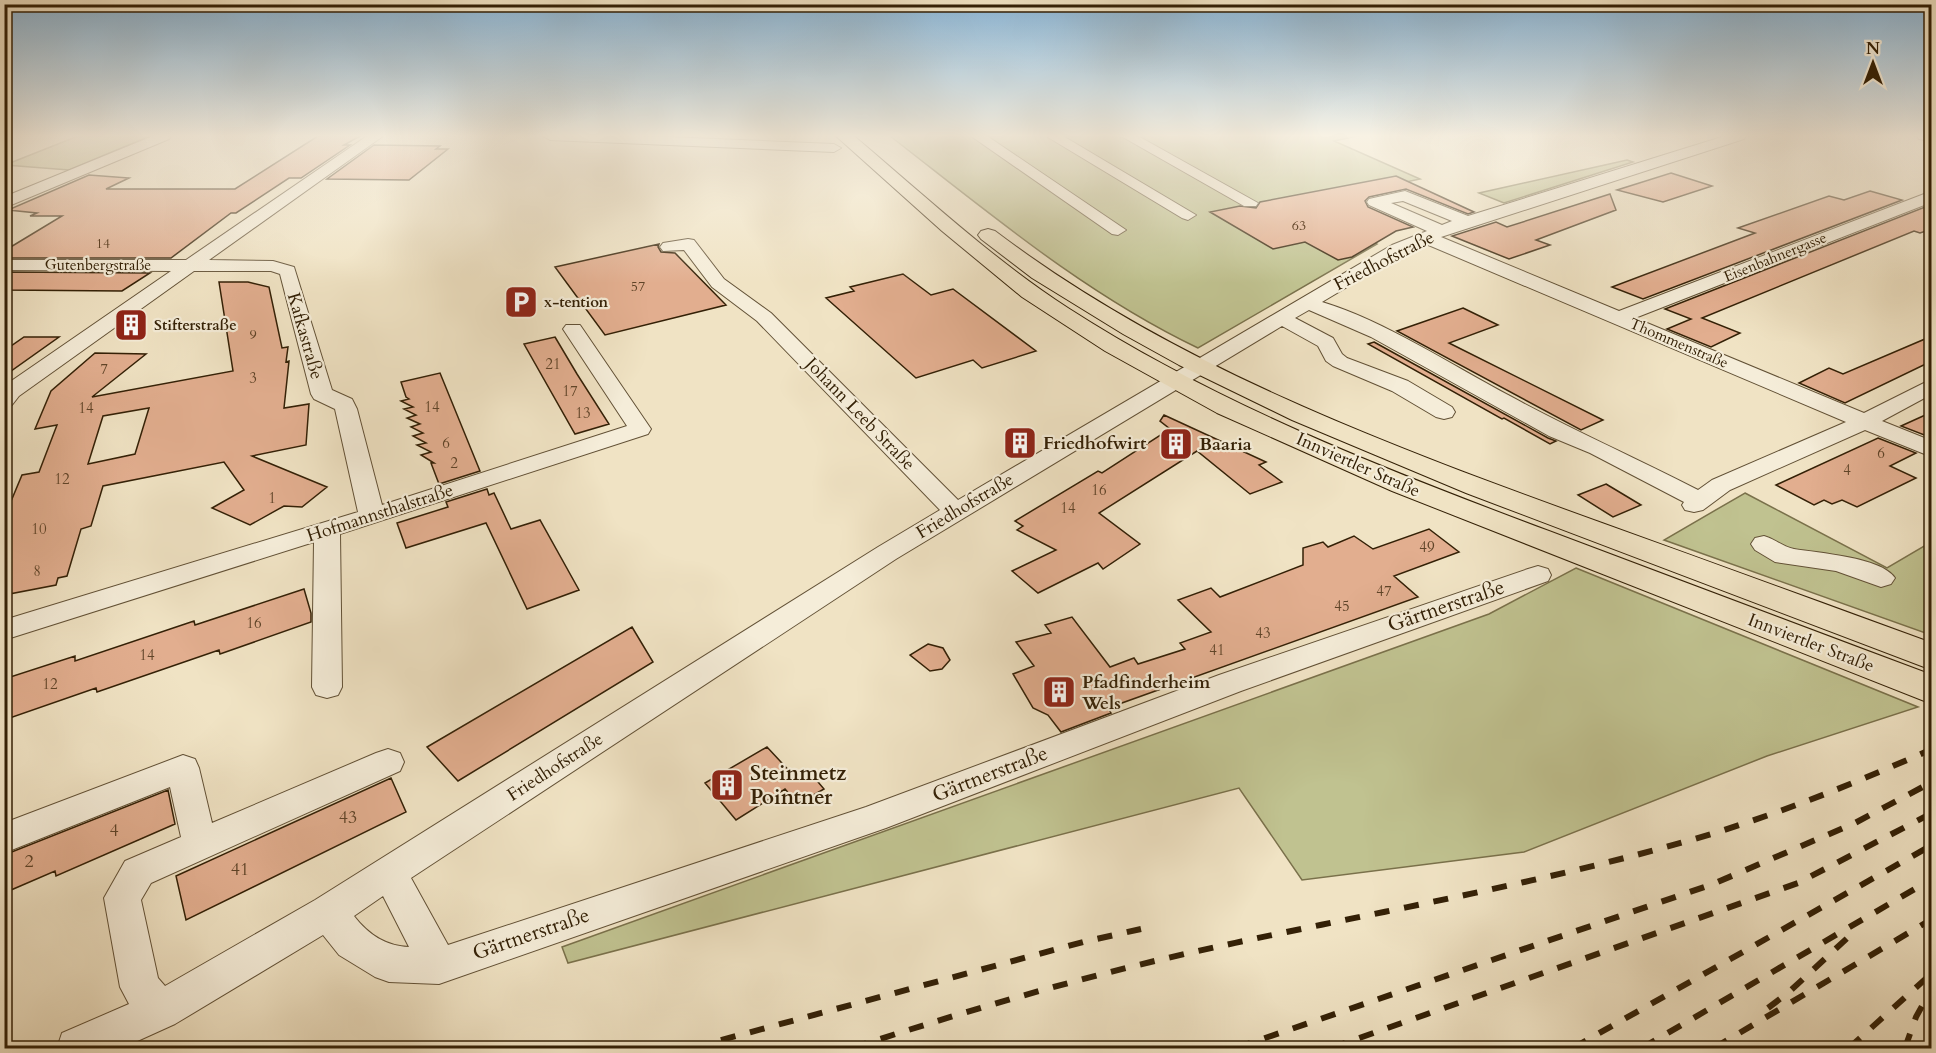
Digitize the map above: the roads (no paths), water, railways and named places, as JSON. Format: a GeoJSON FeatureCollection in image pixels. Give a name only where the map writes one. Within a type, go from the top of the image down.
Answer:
{"type":"FeatureCollection","features":[{"type":"Feature","properties":{"kind":"main road","name":"Innviertler Straße"},"geometry":{"type":"LineString","coordinates":[[893,185],[1010,279],[1062,314],[1189,374],[1462,483],[1932,657]]}},
{"type":"Feature","properties":{"kind":"main road","name":"Innviertler Straße"},"geometry":{"type":"LineString","coordinates":[[926,185],[1036,270],[1189,374],[1349,463],[1443,502],[1932,690]]}},
{"type":"Feature","properties":{"kind":"street"},"geometry":{"type":"LineString","coordinates":[[4,202],[45,185]]}},
{"type":"Feature","properties":{"kind":"street"},"geometry":{"type":"LineString","coordinates":[[7,394],[306,185]]}},
{"type":"Feature","properties":{"kind":"street"},"geometry":{"type":"LineString","coordinates":[[1051,185],[1118,230]]}},
{"type":"Feature","properties":{"kind":"street"},"geometry":{"type":"LineString","coordinates":[[1137,185],[1188,215]]}},
{"type":"Feature","properties":{"kind":"street"},"geometry":{"type":"LineString","coordinates":[[1217,185],[1250,203]]}},
{"type":"Feature","properties":{"kind":"street","name":"Friedhofstraße"},"geometry":{"type":"LineString","coordinates":[[389,873],[888,553],[1398,249],[1467,222],[1584,185]]}},
{"type":"Feature","properties":{"kind":"street","name":"Thommenstraße"},"geometry":{"type":"LineString","coordinates":[[1467,222],[1405,196],[1375,202],[1433,234],[1619,318],[1932,450]]}},
{"type":"Feature","properties":{"kind":"street","name":"Eisenbahnergasse"},"geometry":{"type":"LineString","coordinates":[[1619,318],[1932,196]]}},
{"type":"Feature","properties":{"kind":"street","name":"Johann Leeb Straße"},"geometry":{"type":"LineString","coordinates":[[669,247],[688,244],[718,283],[764,317],[956,512]]}},
{"type":"Feature","properties":{"kind":"street","name":"Gutenbergstraße"},"geometry":{"type":"LineString","coordinates":[[4,265],[192,266]]}},
{"type":"Feature","properties":{"kind":"street","name":"Kafkastraße"},"geometry":{"type":"LineString","coordinates":[[192,266],[273,266],[288,271],[322,394],[345,404],[372,516]]}},
{"type":"Feature","properties":{"kind":"street"},"geometry":{"type":"LineString","coordinates":[[1306,303],[1329,310],[1378,333],[1557,430],[1598,448],[1697,503],[1721,485],[1864,422],[1932,385]]}},
{"type":"Feature","properties":{"kind":"street"},"geometry":{"type":"LineString","coordinates":[[1280,318],[1326,342],[1333,357],[1340,362],[1400,386],[1444,412]]}},
{"type":"Feature","properties":{"kind":"street","name":"Hofmannsthalstraße"},"geometry":{"type":"LineString","coordinates":[[4,630],[372,516],[640,429],[573,329]]}},
{"type":"Feature","properties":{"kind":"street"},"geometry":{"type":"LineString","coordinates":[[327,530],[327,687]]}},
{"type":"Feature","properties":{"kind":"street"},"geometry":{"type":"LineString","coordinates":[[1764,544],[1784,556],[1840,563],[1881,578]]}},
{"type":"Feature","properties":{"kind":"street","name":"Gärtnerstraße"},"geometry":{"type":"LineString","coordinates":[[328,912],[352,944],[389,964],[439,966],[874,818],[1230,683],[1538,575]]}},
{"type":"Feature","properties":{"kind":"street"},"geometry":{"type":"LineString","coordinates":[[161,1010],[140,987],[122,898],[138,872],[388,762]]}},
{"type":"Feature","properties":{"kind":"street"},"geometry":{"type":"LineString","coordinates":[[4,838],[183,768],[200,845]]}},
{"type":"Feature","properties":{"kind":"street"},"geometry":{"type":"LineString","coordinates":[[76,1048],[161,1010],[328,912],[389,873],[439,966]]}},
{"type":"Feature","properties":{"kind":"railway"},"geometry":{"type":"LineString","coordinates":[[852,1048],[1019,997],[1146,963],[1499,888],[1684,842],[1810,800],[1932,749]]}},
{"type":"Feature","properties":{"kind":"railway"},"geometry":{"type":"LineString","coordinates":[[1236,1048],[1713,884],[1855,823],[1932,782]]}},
{"type":"Feature","properties":{"kind":"railway"},"geometry":{"type":"LineString","coordinates":[[1331,1048],[1798,883],[1932,813]]}},
{"type":"Feature","properties":{"kind":"railway"},"geometry":{"type":"LineString","coordinates":[[1573,1048],[1932,845]]}},
{"type":"Feature","properties":{"kind":"railway"},"geometry":{"type":"LineString","coordinates":[[1642,1048],[1932,879]]}},
{"type":"Feature","properties":{"kind":"railway"},"geometry":{"type":"LineString","coordinates":[[1714,1048],[1932,919]]}},
{"type":"Feature","properties":{"kind":"railway"},"geometry":{"type":"LineString","coordinates":[[692,1048],[1083,942],[1141,929]]}},
{"type":"Feature","properties":{"kind":"railway"},"geometry":{"type":"LineString","coordinates":[[1768,1008],[1789,992],[1856,930]]}},
{"type":"Feature","properties":{"kind":"railway"},"geometry":{"type":"LineString","coordinates":[[1849,1048],[1932,973]]}},
{"type":"Feature","properties":{"kind":"railway"},"geometry":{"type":"LineString","coordinates":[[1905,1048],[1916,1017],[1932,988]]}},
{"type":"Feature","properties":{"kind":"place","name":"x-tention"},"geometry":{"type":"Point","coordinates":[521,302]}},
{"type":"Feature","properties":{"kind":"place","name":"Stifterstraße"},"geometry":{"type":"Point","coordinates":[131,325]}},
{"type":"Feature","properties":{"kind":"place","name":"Friedhofwirt"},"geometry":{"type":"Point","coordinates":[1020,443]}},
{"type":"Feature","properties":{"kind":"place","name":"Baaria"},"geometry":{"type":"Point","coordinates":[1176,444]}},
{"type":"Feature","properties":{"kind":"place","name":"Pfadfinderheim Wels"},"geometry":{"type":"Point","coordinates":[1059,692]}},
{"type":"Feature","properties":{"kind":"place","name":"Steinmetz Pointner"},"geometry":{"type":"Point","coordinates":[727,785]}}]}
